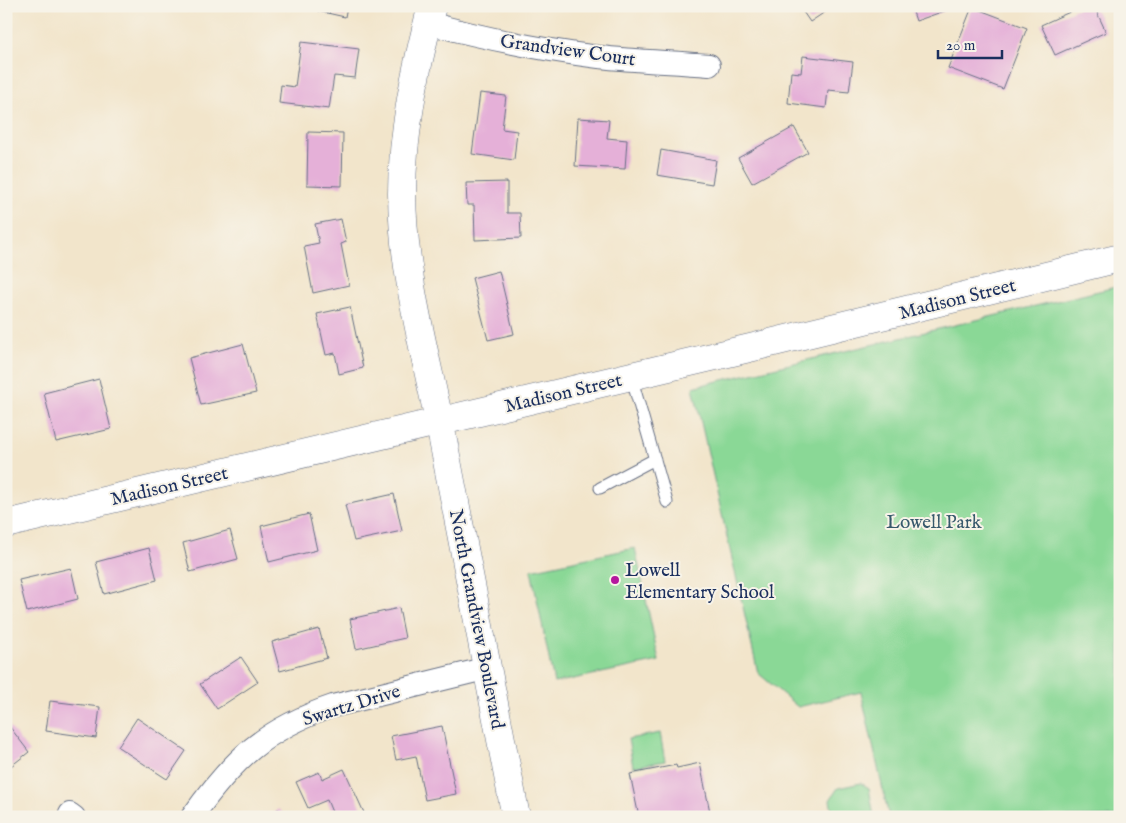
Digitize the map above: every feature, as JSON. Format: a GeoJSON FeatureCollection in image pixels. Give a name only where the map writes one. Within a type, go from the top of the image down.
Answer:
{"type":"FeatureCollection","features":[{"type":"Feature","properties":{"kind":"street","name":"Grandview Court"},"geometry":{"type":"LineString","coordinates":[[430,15],[470,34],[528,46],[599,57],[709,65]]}},
{"type":"Feature","properties":{"kind":"street","name":"North Grandview Boulevard"},"geometry":{"type":"LineString","coordinates":[[430,15],[407,121],[403,164],[403,226],[412,293],[439,421],[516,817]]}},
{"type":"Feature","properties":{"kind":"street","name":"Madison Street"},"geometry":{"type":"LineString","coordinates":[[6,524],[1120,258]]}},
{"type":"Feature","properties":{"kind":"street","name":"Swartz Drive"},"geometry":{"type":"LineString","coordinates":[[192,817],[222,776],[251,748],[286,725],[333,706],[488,668]]}},
{"type":"Feature","properties":{"kind":"lane"},"geometry":{"type":"LineString","coordinates":[[631,376],[667,502]]}},
{"type":"Feature","properties":{"kind":"lane"},"geometry":{"type":"LineString","coordinates":[[600,488],[655,459]]}},
{"type":"Feature","properties":{"kind":"green space","name":"Lowell Park"},"geometry":{"type":"Polygon","coordinates":[[[1120,286],[1120,817],[889,817],[861,692],[798,707],[758,673],[693,387],[1120,286]]]}},
{"type":"Feature","properties":{"kind":"green space"},"geometry":{"type":"Polygon","coordinates":[[[635,548],[659,661],[554,683],[531,570],[635,548]]]}},
{"type":"Feature","properties":{"kind":"green space"},"geometry":{"type":"Polygon","coordinates":[[[660,733],[665,761],[633,767],[628,739],[660,733]]]}},
{"type":"Feature","properties":{"kind":"green space"},"geometry":{"type":"Polygon","coordinates":[[[861,783],[869,788],[874,817],[833,817],[830,800],[838,788],[861,783]]]}},
{"type":"Feature","properties":{"kind":"building"},"geometry":{"type":"Polygon","coordinates":[[[319,6],[347,6],[345,17],[318,11],[319,6]]]}},
{"type":"Feature","properties":{"kind":"building"},"geometry":{"type":"Polygon","coordinates":[[[799,6],[834,6],[810,22],[799,6]]]}},
{"type":"Feature","properties":{"kind":"building"},"geometry":{"type":"Polygon","coordinates":[[[911,6],[945,6],[947,10],[916,21],[911,6]]]}},
{"type":"Feature","properties":{"kind":"building"},"geometry":{"type":"Polygon","coordinates":[[[1083,6],[1094,6],[1106,32],[1055,55],[1041,25],[1083,6]]]}},
{"type":"Feature","properties":{"kind":"building"},"geometry":{"type":"Polygon","coordinates":[[[972,7],[1027,28],[1003,89],[948,68],[972,7]]]}},
{"type":"Feature","properties":{"kind":"building"},"geometry":{"type":"Polygon","coordinates":[[[301,42],[359,49],[355,78],[334,76],[329,109],[279,103],[281,85],[295,87],[301,42]]]}},
{"type":"Feature","properties":{"kind":"building"},"geometry":{"type":"Polygon","coordinates":[[[803,56],[853,62],[849,92],[828,90],[826,108],[788,103],[791,72],[801,73],[803,56]]]}},
{"type":"Feature","properties":{"kind":"building"},"geometry":{"type":"Polygon","coordinates":[[[480,93],[506,96],[502,129],[517,131],[514,160],[472,154],[480,93]]]}},
{"type":"Feature","properties":{"kind":"building"},"geometry":{"type":"Polygon","coordinates":[[[578,118],[609,120],[607,138],[627,140],[625,169],[575,166],[578,118]]]}},
{"type":"Feature","properties":{"kind":"building"},"geometry":{"type":"Polygon","coordinates":[[[794,127],[808,152],[752,183],[738,158],[794,127]]]}},
{"type":"Feature","properties":{"kind":"building"},"geometry":{"type":"Polygon","coordinates":[[[308,132],[343,133],[342,186],[307,185],[308,132]]]}},
{"type":"Feature","properties":{"kind":"building"},"geometry":{"type":"Polygon","coordinates":[[[661,150],[716,160],[712,184],[657,175],[661,150]]]}},
{"type":"Feature","properties":{"kind":"building"},"geometry":{"type":"Polygon","coordinates":[[[507,182],[507,213],[520,213],[521,238],[475,240],[474,205],[467,205],[466,183],[507,182]]]}},
{"type":"Feature","properties":{"kind":"building"},"geometry":{"type":"Polygon","coordinates":[[[341,219],[346,242],[341,244],[349,285],[313,293],[304,246],[319,243],[315,224],[341,219]]]}},
{"type":"Feature","properties":{"kind":"building"},"geometry":{"type":"Polygon","coordinates":[[[499,271],[514,334],[488,340],[472,278],[499,271]]]}},
{"type":"Feature","properties":{"kind":"building"},"geometry":{"type":"Polygon","coordinates":[[[350,307],[363,368],[339,374],[335,353],[326,355],[317,314],[350,307]]]}},
{"type":"Feature","properties":{"kind":"building"},"geometry":{"type":"Polygon","coordinates":[[[243,344],[256,393],[201,405],[189,358],[243,344]]]}},
{"type":"Feature","properties":{"kind":"building"},"geometry":{"type":"Polygon","coordinates":[[[99,379],[111,429],[56,442],[44,393],[99,379]]]}},
{"type":"Feature","properties":{"kind":"building"},"geometry":{"type":"Polygon","coordinates":[[[394,494],[402,531],[354,541],[345,505],[394,494]]]}},
{"type":"Feature","properties":{"kind":"building"},"geometry":{"type":"Polygon","coordinates":[[[309,514],[317,550],[269,562],[261,526],[309,514]]]}},
{"type":"Feature","properties":{"kind":"building"},"geometry":{"type":"Polygon","coordinates":[[[230,530],[238,559],[190,572],[183,543],[230,530]]]}},
{"type":"Feature","properties":{"kind":"building"},"geometry":{"type":"Polygon","coordinates":[[[149,548],[157,580],[104,594],[96,562],[149,548]]]}},
{"type":"Feature","properties":{"kind":"building"},"geometry":{"type":"Polygon","coordinates":[[[71,568],[78,599],[27,612],[19,580],[71,568]]]}},
{"type":"Feature","properties":{"kind":"building"},"geometry":{"type":"Polygon","coordinates":[[[399,608],[405,638],[356,649],[350,619],[399,608]]]}},
{"type":"Feature","properties":{"kind":"building"},"geometry":{"type":"Polygon","coordinates":[[[319,629],[327,658],[280,671],[272,642],[319,629]]]}},
{"type":"Feature","properties":{"kind":"building"},"geometry":{"type":"Polygon","coordinates":[[[241,657],[258,682],[217,709],[200,684],[241,657]]]}},
{"type":"Feature","properties":{"kind":"building"},"geometry":{"type":"Polygon","coordinates":[[[50,701],[100,707],[96,738],[46,731],[50,701]]]}},
{"type":"Feature","properties":{"kind":"building"},"geometry":{"type":"Polygon","coordinates":[[[137,718],[186,751],[167,779],[118,747],[137,718]]]}},
{"type":"Feature","properties":{"kind":"building"},"geometry":{"type":"Polygon","coordinates":[[[6,722],[29,752],[6,770],[6,722]]]}},
{"type":"Feature","properties":{"kind":"building"},"geometry":{"type":"Polygon","coordinates":[[[442,726],[456,794],[425,800],[416,756],[396,760],[391,736],[442,726]]]}},
{"type":"Feature","properties":{"kind":"building"},"geometry":{"type":"Polygon","coordinates":[[[700,763],[711,817],[639,817],[630,774],[676,765],[677,768],[700,763]]]}},
{"type":"Feature","properties":{"kind":"building"},"geometry":{"type":"Polygon","coordinates":[[[344,769],[366,817],[334,817],[327,800],[308,808],[296,782],[319,772],[322,779],[344,769]]]}},
{"type":"Feature","properties":{"kind":"building"},"geometry":{"type":"Polygon","coordinates":[[[278,809],[287,817],[271,817],[278,809]]]}},
{"type":"Feature","properties":{"kind":"place","name":"Lowell Elementary School"},"geometry":{"type":"Point","coordinates":[615,580]}}]}
